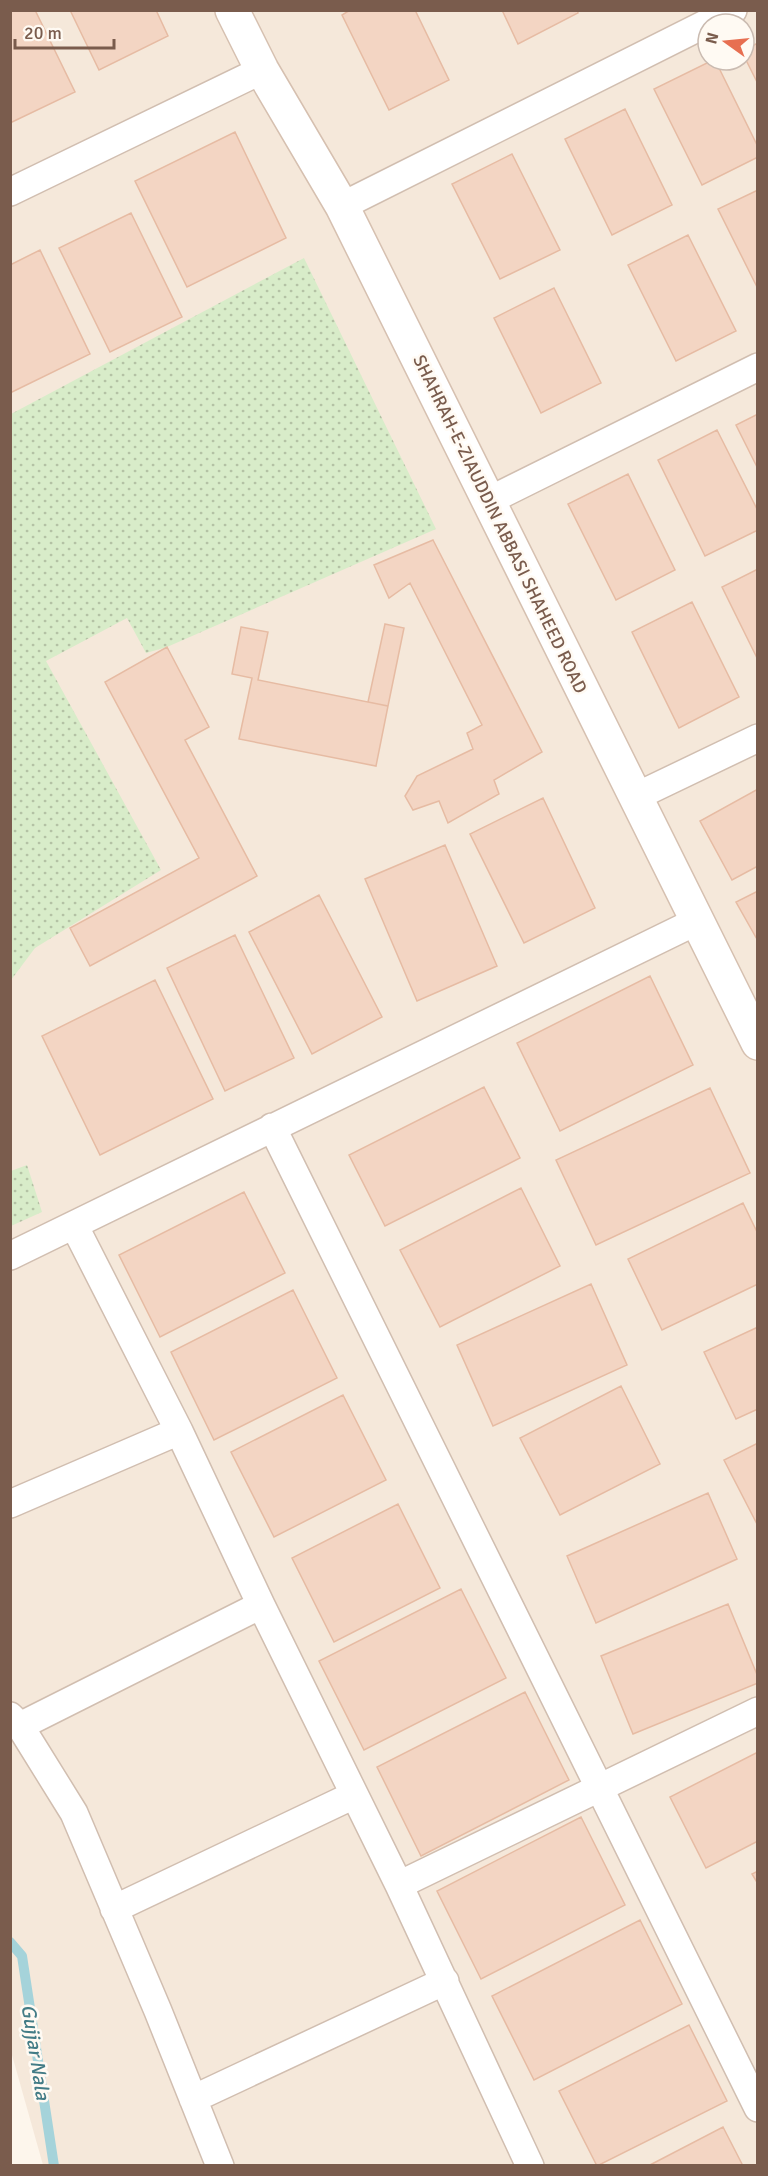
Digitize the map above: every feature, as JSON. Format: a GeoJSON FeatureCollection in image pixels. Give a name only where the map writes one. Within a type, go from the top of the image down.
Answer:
{"type":"FeatureCollection","features":[{"type":"Feature","properties":{"kind":"street","name":"SHAHRAH-E-ZIAUDDIN ABBASI SHAHEED ROAD"},"geometry":{"type":"LineString","coordinates":[[232,10],[262,70],[342,206],[758,1043]]}},
{"type":"Feature","properties":{"kind":"street"},"geometry":{"type":"LineString","coordinates":[[342,206],[733,10]]}},
{"type":"Feature","properties":{"kind":"street"},"geometry":{"type":"LineString","coordinates":[[10,192],[262,70]]}},
{"type":"Feature","properties":{"kind":"street"},"geometry":{"type":"LineString","coordinates":[[488,501],[758,367]]}},
{"type":"Feature","properties":{"kind":"street"},"geometry":{"type":"LineString","coordinates":[[635,797],[758,738]]}},
{"type":"Feature","properties":{"kind":"street"},"geometry":{"type":"LineString","coordinates":[[10,1256],[697,921]]}},
{"type":"Feature","properties":{"kind":"street"},"geometry":{"type":"LineString","coordinates":[[272,1127],[758,2108]]}},
{"type":"Feature","properties":{"kind":"street"},"geometry":{"type":"LineString","coordinates":[[74,1225],[179,1431],[261,1605],[399,1885],[528,2165]]}},
{"type":"Feature","properties":{"kind":"street"},"geometry":{"type":"LineString","coordinates":[[10,1504],[179,1431]]}},
{"type":"Feature","properties":{"kind":"street"},"geometry":{"type":"LineString","coordinates":[[220,2166],[74,1813],[15,1721],[261,1605]]}},
{"type":"Feature","properties":{"kind":"street"},"geometry":{"type":"LineString","coordinates":[[399,1885],[758,1711]]}},
{"type":"Feature","properties":{"kind":"street"},"geometry":{"type":"LineString","coordinates":[[114,1909],[354,1795]]}},
{"type":"Feature","properties":{"kind":"street"},"geometry":{"type":"LineString","coordinates":[[193,2099],[445,1982]]}},
{"type":"Feature","properties":{"kind":"shaded area"},"geometry":{"type":"Polygon","coordinates":[[[10,11],[757,11],[757,2165],[43,2165],[10,2048],[10,11]]]}},
{"type":"Feature","properties":{"kind":"green space"},"geometry":{"type":"Polygon","coordinates":[[[304,258],[436,529],[167,647],[146,653],[127,618],[46,661],[161,870],[35,948],[11,980],[11,414],[304,258]]]}},
{"type":"Feature","properties":{"kind":"green space"},"geometry":{"type":"Polygon","coordinates":[[[27,1165],[42,1212],[11,1226],[11,1171],[27,1165]]]}},
{"type":"Feature","properties":{"kind":"building"},"geometry":{"type":"Polygon","coordinates":[[[10,10],[35,10],[75,92],[10,123],[10,10]]]}},
{"type":"Feature","properties":{"kind":"building"},"geometry":{"type":"Polygon","coordinates":[[[70,10],[156,10],[168,36],[99,70],[70,10]]]}},
{"type":"Feature","properties":{"kind":"building"},"geometry":{"type":"Polygon","coordinates":[[[350,10],[415,10],[449,80],[389,110],[342,15],[350,10]]]}},
{"type":"Feature","properties":{"kind":"building"},"geometry":{"type":"Polygon","coordinates":[[[502,10],[577,10],[578,13],[518,44],[502,10]]]}},
{"type":"Feature","properties":{"kind":"building"},"geometry":{"type":"Polygon","coordinates":[[[758,43],[758,84],[752,72],[756,72],[756,44],[758,43]]]}},
{"type":"Feature","properties":{"kind":"building"},"geometry":{"type":"Polygon","coordinates":[[[696,68],[696,72],[721,72],[758,147],[758,157],[702,185],[654,89],[696,68]]]}},
{"type":"Feature","properties":{"kind":"building"},"geometry":{"type":"Polygon","coordinates":[[[625,109],[672,205],[612,235],[565,139],[625,109]]]}},
{"type":"Feature","properties":{"kind":"building"},"geometry":{"type":"Polygon","coordinates":[[[235,132],[286,238],[187,287],[135,181],[235,132]]]}},
{"type":"Feature","properties":{"kind":"building"},"geometry":{"type":"Polygon","coordinates":[[[512,154],[560,250],[500,279],[452,184],[512,154]]]}},
{"type":"Feature","properties":{"kind":"building"},"geometry":{"type":"Polygon","coordinates":[[[758,190],[758,289],[718,209],[758,190]]]}},
{"type":"Feature","properties":{"kind":"building"},"geometry":{"type":"Polygon","coordinates":[[[131,213],[182,317],[110,352],[59,248],[131,213]]]}},
{"type":"Feature","properties":{"kind":"building"},"geometry":{"type":"Polygon","coordinates":[[[688,235],[736,331],[676,361],[628,265],[688,235]]]}},
{"type":"Feature","properties":{"kind":"building"},"geometry":{"type":"Polygon","coordinates":[[[40,250],[90,354],[10,393],[10,265],[40,250]]]}},
{"type":"Feature","properties":{"kind":"building"},"geometry":{"type":"Polygon","coordinates":[[[554,288],[601,383],[541,413],[494,318],[554,288]]]}},
{"type":"Feature","properties":{"kind":"building"},"geometry":{"type":"Polygon","coordinates":[[[758,414],[758,469],[736,425],[758,414]]]}},
{"type":"Feature","properties":{"kind":"building"},"geometry":{"type":"Polygon","coordinates":[[[717,430],[758,511],[758,530],[705,556],[658,460],[717,430]]]}},
{"type":"Feature","properties":{"kind":"building"},"geometry":{"type":"Polygon","coordinates":[[[628,474],[675,570],[616,600],[568,504],[628,474]]]}},
{"type":"Feature","properties":{"kind":"building"},"geometry":{"type":"Polygon","coordinates":[[[433,540],[542,752],[494,780],[499,794],[448,823],[439,801],[413,810],[405,796],[417,776],[473,749],[467,733],[482,725],[410,583],[389,598],[374,565],[433,540]]]}},
{"type":"Feature","properties":{"kind":"building"},"geometry":{"type":"Polygon","coordinates":[[[758,569],[758,660],[722,587],[758,569]]]}},
{"type":"Feature","properties":{"kind":"building"},"geometry":{"type":"Polygon","coordinates":[[[692,602],[739,697],[679,728],[632,632],[692,602]]]}},
{"type":"Feature","properties":{"kind":"building"},"geometry":{"type":"Polygon","coordinates":[[[385,624],[404,628],[388,706],[368,702],[385,624]]]}},
{"type":"Feature","properties":{"kind":"building"},"geometry":{"type":"Polygon","coordinates":[[[241,627],[268,632],[258,680],[388,706],[376,766],[239,739],[252,678],[232,674],[241,627]]]}},
{"type":"Feature","properties":{"kind":"building"},"geometry":{"type":"Polygon","coordinates":[[[167,647],[209,727],[185,740],[257,876],[90,966],[70,928],[199,858],[105,682],[167,647]]]}},
{"type":"Feature","properties":{"kind":"building"},"geometry":{"type":"Polygon","coordinates":[[[758,789],[758,866],[732,880],[700,821],[758,789]]]}},
{"type":"Feature","properties":{"kind":"building"},"geometry":{"type":"Polygon","coordinates":[[[543,798],[595,908],[524,943],[470,834],[543,798]]]}},
{"type":"Feature","properties":{"kind":"building"},"geometry":{"type":"Polygon","coordinates":[[[445,845],[497,966],[417,1001],[365,879],[445,845]]]}},
{"type":"Feature","properties":{"kind":"building"},"geometry":{"type":"Polygon","coordinates":[[[758,891],[758,941],[736,902],[758,891]]]}},
{"type":"Feature","properties":{"kind":"building"},"geometry":{"type":"Polygon","coordinates":[[[319,895],[382,1017],[312,1054],[249,932],[319,895]]]}},
{"type":"Feature","properties":{"kind":"building"},"geometry":{"type":"Polygon","coordinates":[[[235,935],[294,1058],[225,1091],[167,968],[235,935]]]}},
{"type":"Feature","properties":{"kind":"building"},"geometry":{"type":"Polygon","coordinates":[[[650,976],[693,1065],[560,1131],[517,1043],[650,976]]]}},
{"type":"Feature","properties":{"kind":"building"},"geometry":{"type":"Polygon","coordinates":[[[155,980],[213,1099],[100,1155],[42,1036],[155,980]]]}},
{"type":"Feature","properties":{"kind":"building"},"geometry":{"type":"Polygon","coordinates":[[[484,1087],[520,1158],[385,1226],[349,1155],[484,1087]]]}},
{"type":"Feature","properties":{"kind":"building"},"geometry":{"type":"Polygon","coordinates":[[[710,1088],[750,1173],[596,1245],[556,1160],[710,1088]]]}},
{"type":"Feature","properties":{"kind":"building"},"geometry":{"type":"Polygon","coordinates":[[[521,1188],[560,1266],[440,1327],[400,1250],[521,1188]]]}},
{"type":"Feature","properties":{"kind":"building"},"geometry":{"type":"Polygon","coordinates":[[[244,1192],[285,1273],[160,1337],[119,1255],[244,1192]]]}},
{"type":"Feature","properties":{"kind":"building"},"geometry":{"type":"Polygon","coordinates":[[[743,1203],[758,1234],[758,1284],[662,1330],[628,1259],[743,1203]]]}},
{"type":"Feature","properties":{"kind":"building"},"geometry":{"type":"Polygon","coordinates":[[[591,1284],[627,1365],[493,1426],[457,1345],[591,1284]]]}},
{"type":"Feature","properties":{"kind":"building"},"geometry":{"type":"Polygon","coordinates":[[[293,1290],[337,1378],[214,1440],[171,1352],[293,1290]]]}},
{"type":"Feature","properties":{"kind":"building"},"geometry":{"type":"Polygon","coordinates":[[[758,1327],[758,1409],[736,1419],[704,1352],[758,1327]]]}},
{"type":"Feature","properties":{"kind":"building"},"geometry":{"type":"Polygon","coordinates":[[[621,1386],[660,1464],[560,1515],[520,1438],[621,1386]]]}},
{"type":"Feature","properties":{"kind":"building"},"geometry":{"type":"Polygon","coordinates":[[[343,1395],[386,1480],[274,1537],[231,1452],[343,1395]]]}},
{"type":"Feature","properties":{"kind":"building"},"geometry":{"type":"Polygon","coordinates":[[[758,1443],[758,1526],[724,1460],[758,1443]]]}},
{"type":"Feature","properties":{"kind":"building"},"geometry":{"type":"Polygon","coordinates":[[[708,1493],[737,1559],[596,1623],[567,1556],[708,1493]]]}},
{"type":"Feature","properties":{"kind":"building"},"geometry":{"type":"Polygon","coordinates":[[[398,1504],[440,1588],[334,1642],[292,1558],[398,1504]]]}},
{"type":"Feature","properties":{"kind":"building"},"geometry":{"type":"Polygon","coordinates":[[[461,1589],[506,1678],[364,1750],[319,1661],[461,1589]]]}},
{"type":"Feature","properties":{"kind":"building"},"geometry":{"type":"Polygon","coordinates":[[[728,1604],[758,1677],[758,1683],[633,1734],[601,1656],[728,1604]]]}},
{"type":"Feature","properties":{"kind":"building"},"geometry":{"type":"Polygon","coordinates":[[[525,1692],[569,1780],[421,1856],[377,1767],[525,1692]]]}},
{"type":"Feature","properties":{"kind":"building"},"geometry":{"type":"Polygon","coordinates":[[[758,1752],[758,1841],[706,1868],[670,1797],[758,1752]]]}},
{"type":"Feature","properties":{"kind":"building"},"geometry":{"type":"Polygon","coordinates":[[[581,1817],[625,1905],[481,1979],[437,1891],[581,1817]]]}},
{"type":"Feature","properties":{"kind":"building"},"geometry":{"type":"Polygon","coordinates":[[[758,1871],[758,1884],[752,1874],[758,1871]]]}},
{"type":"Feature","properties":{"kind":"building"},"geometry":{"type":"Polygon","coordinates":[[[640,1920],[682,2004],[534,2080],[492,1996],[640,1920]]]}},
{"type":"Feature","properties":{"kind":"building"},"geometry":{"type":"Polygon","coordinates":[[[689,2025],[727,2101],[597,2166],[559,2091],[689,2025]]]}},
{"type":"Feature","properties":{"kind":"building"},"geometry":{"type":"Polygon","coordinates":[[[723,2127],[743,2166],[648,2166],[723,2127]]]}},
{"type":"Feature","properties":{"kind":"waterway","name":"Gujjar Nala"},"geometry":{"type":"LineString","coordinates":[[10,1942],[22,1956],[54,2166]]}}]}
